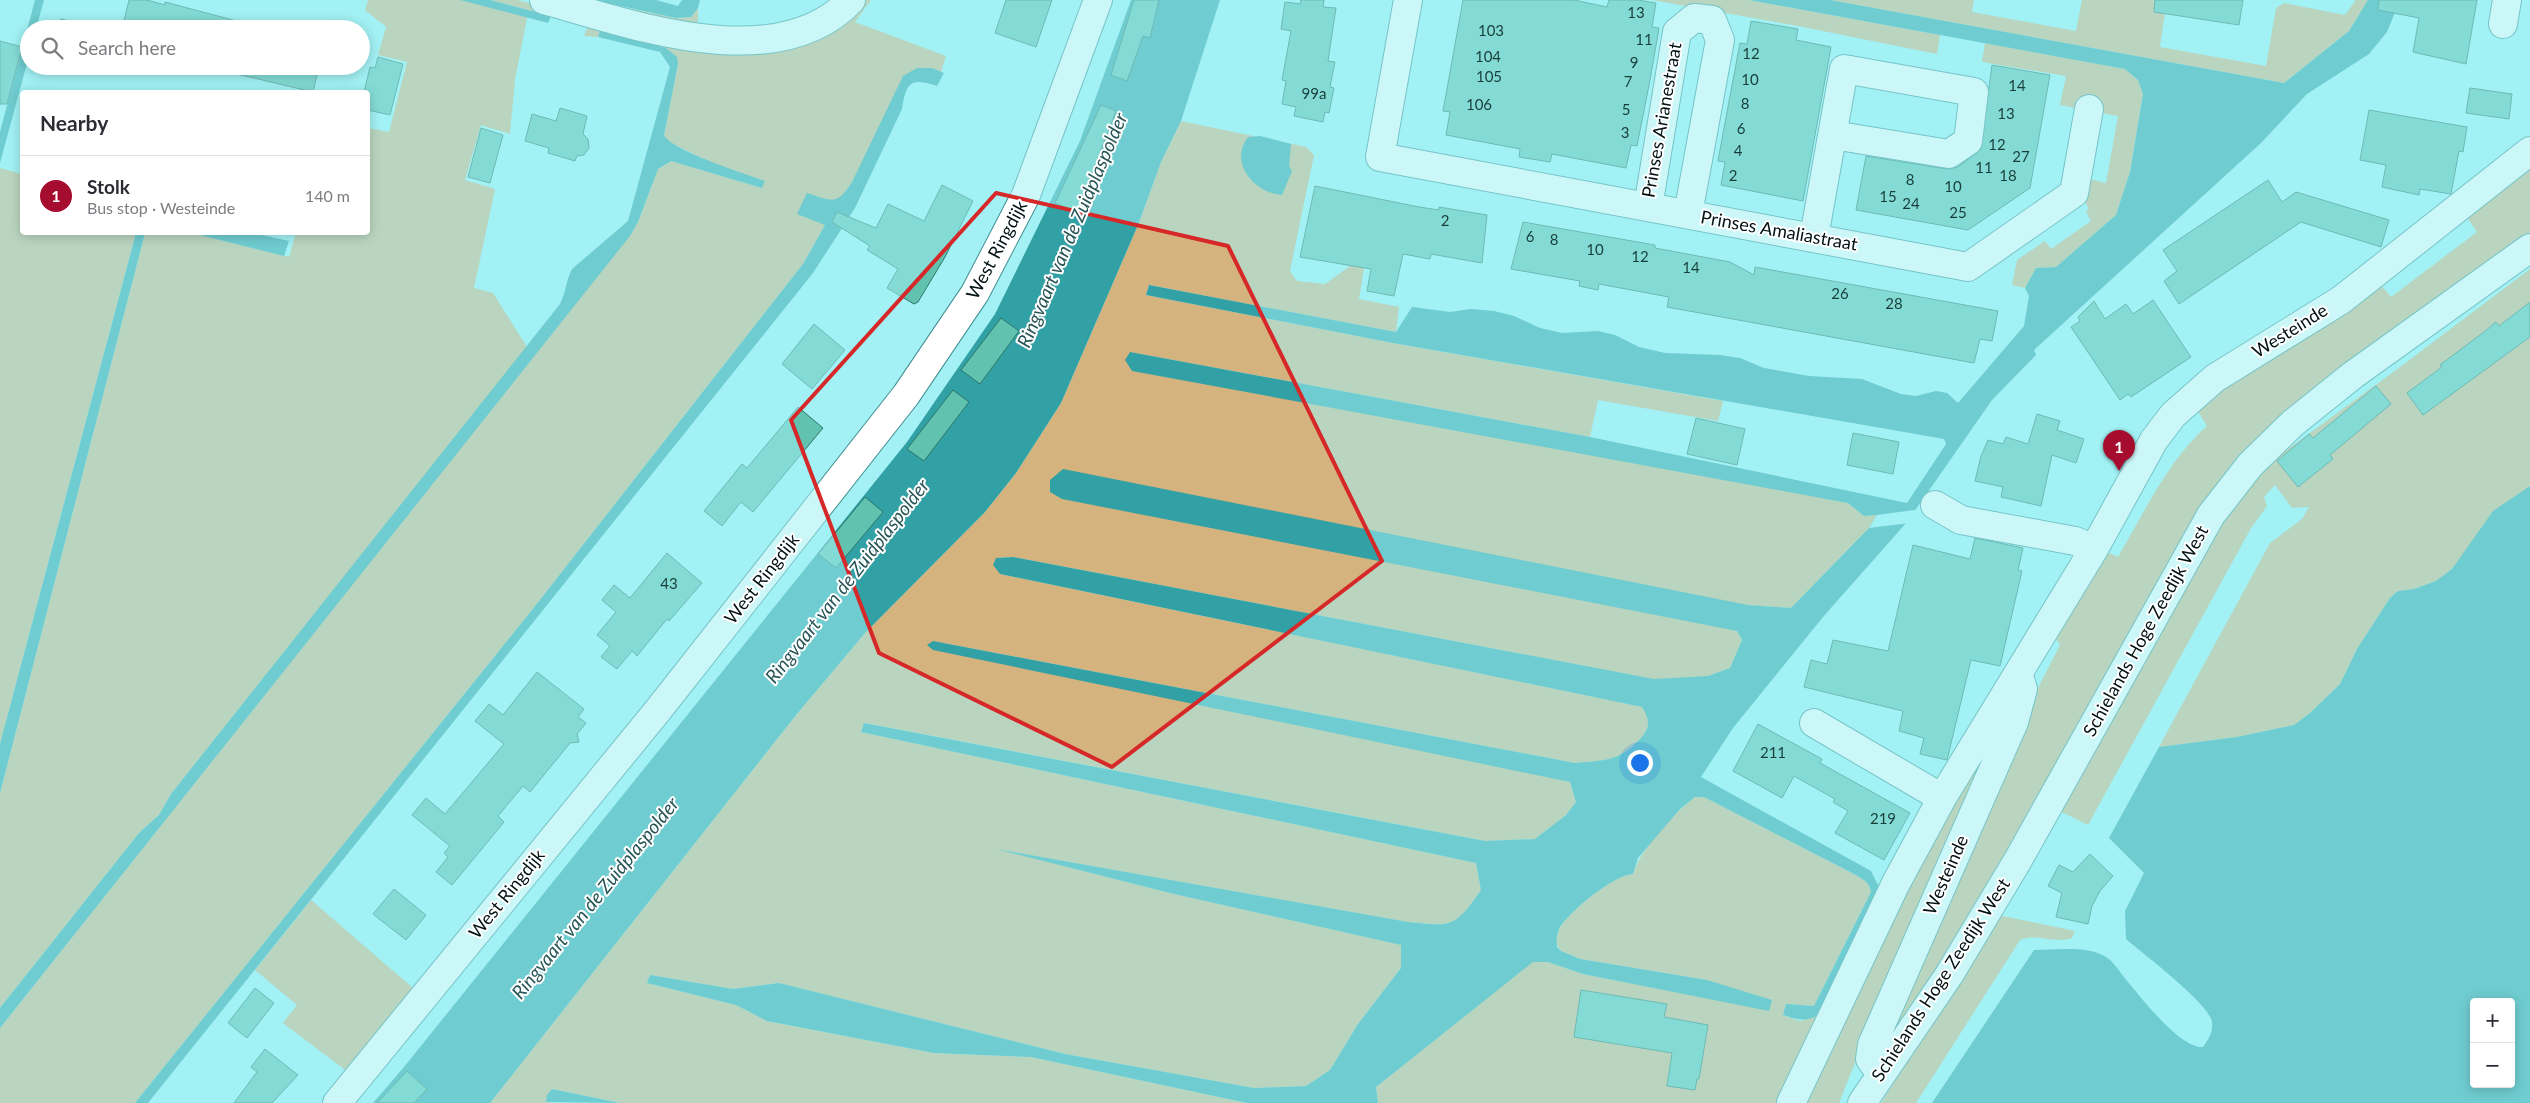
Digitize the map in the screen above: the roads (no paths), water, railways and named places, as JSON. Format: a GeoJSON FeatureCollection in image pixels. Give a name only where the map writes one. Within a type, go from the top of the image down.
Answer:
{"type":"FeatureCollection","features":[{"type":"Feature","properties":{"kind":"street"},"geometry":{"type":"LineString","coordinates":[[544,0],[678,35],[718,39],[759,40],[807,30],[826,20],[851,0]]}},
{"type":"Feature","properties":{"kind":"street","name":"West Ringdijk"},"geometry":{"type":"LineString","coordinates":[[338,1103],[659,709],[906,395],[975,293],[1026,194],[1098,0]]}},
{"type":"Feature","properties":{"kind":"street","name":"Prinses Amaliastraat"},"geometry":{"type":"LineString","coordinates":[[1408,0],[1380,157],[1968,267],[2074,193],[2089,109]]}},
{"type":"Feature","properties":{"kind":"street","name":"Prinses Arianestraat"},"geometry":{"type":"LineString","coordinates":[[1648,207],[1677,32],[1694,18],[1712,20],[1720,40],[1688,214]]}},
{"type":"Feature","properties":{"kind":"street"},"geometry":{"type":"LineString","coordinates":[[1814,237],[1844,69],[1974,92],[1968,141],[1949,154],[1833,135]]}},
{"type":"Feature","properties":{"kind":"street","name":"Westeinde"},"geometry":{"type":"LineString","coordinates":[[1791,1103],[1896,883],[1942,798],[2094,549],[2154,440],[2173,415],[2215,378],[2341,300],[2530,152]]}},
{"type":"Feature","properties":{"kind":"street","name":"Schielands Hoge Zeedijk West"},"geometry":{"type":"LineString","coordinates":[[1862,1103],[1880,1074],[1908,1038],[1959,958],[2018,860],[2211,515],[2250,465],[2294,423],[2353,375],[2530,248]]}},
{"type":"Feature","properties":{"kind":"street"},"geometry":{"type":"LineString","coordinates":[[1935,505],[1961,520],[2075,542],[2094,549]]}},
{"type":"Feature","properties":{"kind":"street","name":"Westeinde"},"geometry":{"type":"LineString","coordinates":[[1880,1074],[1870,1059],[1872,1045],[2014,722],[2023,689],[2022,680],[2016,676]]}},
{"type":"Feature","properties":{"kind":"street"},"geometry":{"type":"LineString","coordinates":[[1814,723],[1942,798]]}},
{"type":"Feature","properties":{"kind":"water"},"geometry":{"type":"Polygon","coordinates":[[[35,0],[44,0],[38,20],[30,20],[35,0]]]}},
{"type":"Feature","properties":{"kind":"water"},"geometry":{"type":"Polygon","coordinates":[[[460,0],[490,0],[551,16],[548,23],[460,0]]]}},
{"type":"Feature","properties":{"kind":"water"},"geometry":{"type":"Polygon","coordinates":[[[593,0],[656,0],[678,6],[682,0],[700,0],[698,8],[691,17],[676,18],[593,0]]]}},
{"type":"Feature","properties":{"kind":"water","name":"Ringvaart van de Zuidplaspolder"},"geometry":{"type":"Polygon","coordinates":[[[1131,0],[1220,0],[1181,121],[1161,162],[1138,225],[1061,403],[1016,473],[985,512],[865,633],[796,715],[490,1103],[373,1103],[907,442],[995,314],[1080,141],[1131,0]]]}},
{"type":"Feature","properties":{"kind":"water"},"geometry":{"type":"Polygon","coordinates":[[[1749,0],[1830,0],[2284,83],[2349,31],[2368,0],[2400,0],[2387,32],[2369,54],[2307,94],[2261,143],[2034,350],[2036,355],[1992,400],[1907,522],[1823,617],[1733,728],[1701,777],[1871,871],[1880,889],[1818,1015],[1805,1020],[1783,1015],[1786,1004],[1814,1006],[1871,892],[1869,886],[1856,875],[1704,797],[1695,797],[1680,809],[1638,858],[1633,874],[1615,880],[1594,894],[1573,912],[1559,929],[1557,947],[1561,951],[1580,959],[1707,980],[1772,1000],[1769,1011],[1583,974],[1548,962],[1533,962],[1376,1087],[1378,1103],[1247,1103],[1031,1057],[934,1053],[767,1021],[736,1005],[647,983],[650,975],[733,989],[779,983],[1065,1054],[1254,1088],[1306,1086],[1330,1070],[1358,1024],[1401,968],[1401,945],[1170,893],[996,849],[1408,922],[1434,924],[1451,922],[1458,918],[1481,890],[1476,863],[861,732],[864,723],[1485,841],[1535,839],[1566,815],[1576,802],[1570,782],[933,650],[927,645],[933,641],[1575,763],[1610,759],[1631,747],[1643,736],[1648,725],[1647,717],[1642,707],[1000,574],[993,565],[996,558],[1013,557],[1654,679],[1708,676],[1730,668],[1742,640],[1737,631],[1062,499],[1050,492],[1050,480],[1063,469],[1748,605],[1791,608],[1869,528],[1877,515],[1864,516],[1848,503],[1132,371],[1125,360],[1130,352],[1590,437],[1907,503],[1946,444],[1944,439],[1393,343],[1146,295],[1149,285],[1396,332],[1412,307],[1450,312],[1471,309],[1494,311],[1514,316],[1540,328],[1562,333],[1598,331],[1615,335],[1639,347],[1665,353],[1720,355],[1740,358],[1764,368],[1809,376],[1862,379],[1901,394],[1916,396],[1936,391],[1947,393],[1958,403],[2024,326],[2029,296],[2025,288],[2036,268],[2056,267],[2116,215],[2130,172],[2143,94],[2138,80],[2125,69],[1749,0]]]}},
{"type":"Feature","properties":{"kind":"water"},"geometry":{"type":"Polygon","coordinates":[[[600,31],[666,48],[677,57],[678,64],[664,135],[680,148],[765,181],[762,188],[671,161],[658,169],[638,222],[630,236],[0,1028],[0,1008],[139,833],[159,815],[171,794],[560,304],[572,269],[628,221],[670,67],[660,52],[598,37],[600,31]]]}},
{"type":"Feature","properties":{"kind":"water"},"geometry":{"type":"Polygon","coordinates":[[[20,57],[20,75],[24,75],[0,163],[0,132],[20,57]]]}},
{"type":"Feature","properties":{"kind":"water"},"geometry":{"type":"Polygon","coordinates":[[[917,68],[932,68],[944,73],[937,86],[916,82],[908,87],[902,109],[855,208],[813,273],[148,1103],[135,1103],[532,610],[803,264],[825,225],[797,214],[807,193],[833,200],[847,190],[903,76],[917,68]]]}},
{"type":"Feature","properties":{"kind":"water"},"geometry":{"type":"Polygon","coordinates":[[[1260,136],[1291,144],[1289,166],[1292,171],[1282,195],[1262,189],[1247,175],[1243,166],[1241,157],[1248,137],[1260,136]]]}},
{"type":"Feature","properties":{"kind":"water"},"geometry":{"type":"Polygon","coordinates":[[[135,235],[144,235],[0,793],[0,744],[135,235]]]}},
{"type":"Feature","properties":{"kind":"water"},"geometry":{"type":"Polygon","coordinates":[[[200,235],[262,235],[289,241],[284,256],[200,235]]]}},
{"type":"Feature","properties":{"kind":"water"},"geometry":{"type":"Polygon","coordinates":[[[2530,486],[2530,1103],[1932,1103],[2034,950],[2081,950],[2098,953],[2106,957],[2160,1020],[2183,1039],[2203,1047],[2212,1029],[2212,1022],[2208,1014],[2188,992],[2126,939],[2125,911],[2144,873],[2109,838],[2159,747],[2237,737],[2294,725],[2310,713],[2340,684],[2357,649],[2390,598],[2398,591],[2414,589],[2436,581],[2452,569],[2493,511],[2530,486]]]}},
{"type":"Feature","properties":{"kind":"water"},"geometry":{"type":"Polygon","coordinates":[[[552,1089],[620,1103],[546,1102],[547,1095],[552,1089]]]}},
{"type":"Feature","properties":{"kind":"place","name":"Stolk"},"geometry":{"type":"Point","coordinates":[2119,471]}}]}
